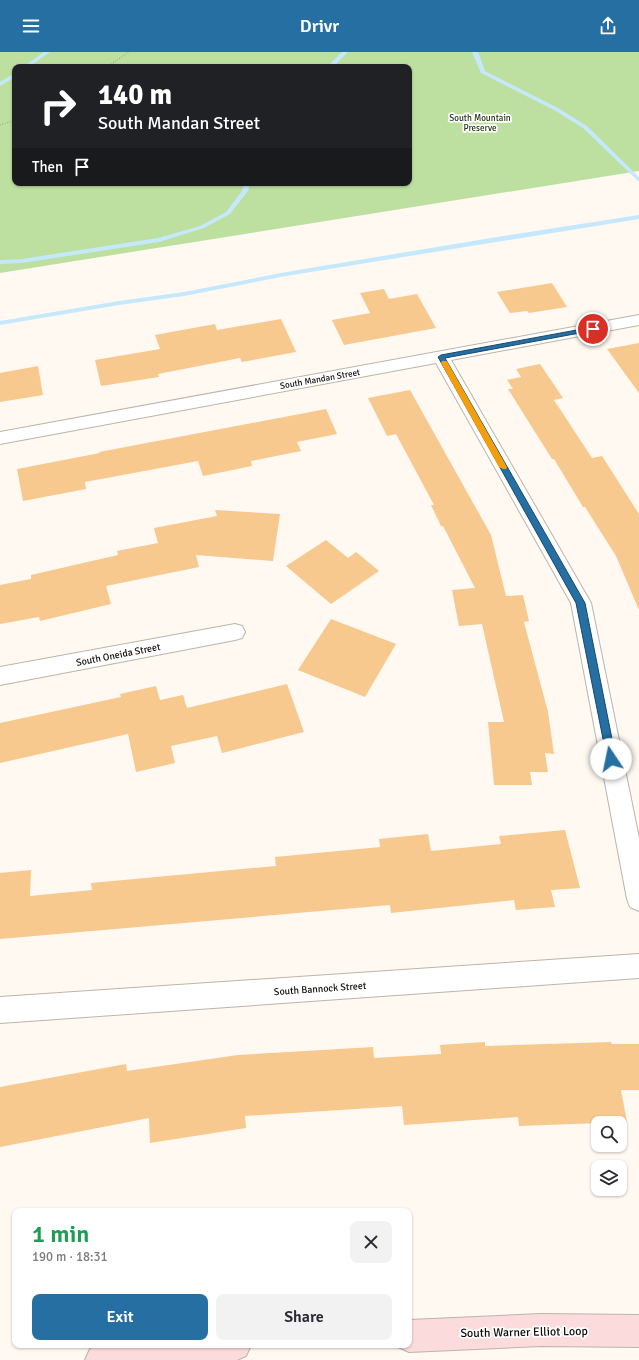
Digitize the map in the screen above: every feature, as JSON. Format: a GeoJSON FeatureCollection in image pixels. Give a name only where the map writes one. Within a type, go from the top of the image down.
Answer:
{"type":"FeatureCollection","features":[{"type":"Feature","properties":{"kind":"main road","name":"South Warner Elliot Loop"},"geometry":{"type":"LineString","coordinates":[[412,1336],[540,1330],[639,1331]]}},
{"type":"Feature","properties":{"kind":"main road"},"geometry":{"type":"LineString","coordinates":[[101,1360],[208,1348]]}},
{"type":"Feature","properties":{"kind":"street","name":"South Mandan Street"},"geometry":{"type":"LineString","coordinates":[[0,438],[639,320]]}},
{"type":"Feature","properties":{"kind":"street"},"geometry":{"type":"LineString","coordinates":[[441,357],[580,603],[639,899]]}},
{"type":"Feature","properties":{"kind":"street","name":"South Oneida Street"},"geometry":{"type":"LineString","coordinates":[[0,676],[235,632]]}},
{"type":"Feature","properties":{"kind":"street","name":"South Bannock Street"},"geometry":{"type":"LineString","coordinates":[[0,1010],[639,966]]}},
{"type":"Feature","properties":{"kind":"path"},"geometry":{"type":"LineString","coordinates":[[111,64],[129,52]]}},
{"type":"Feature","properties":{"kind":"path"},"geometry":{"type":"LineString","coordinates":[[0,125],[12,121]]}},
{"type":"Feature","properties":{"kind":"green space","name":"South Mountain Preserve"},"geometry":{"type":"Polygon","coordinates":[[[0,52],[639,52],[639,171],[0,273],[0,52]]]}},
{"type":"Feature","properties":{"kind":"building"},"geometry":{"type":"Polygon","coordinates":[[[552,283],[567,307],[529,313],[527,311],[510,313],[497,292],[552,283]]]}},
{"type":"Feature","properties":{"kind":"building"},"geometry":{"type":"Polygon","coordinates":[[[384,289],[389,299],[417,294],[436,328],[344,345],[332,320],[370,313],[360,293],[384,289]]]}},
{"type":"Feature","properties":{"kind":"building"},"geometry":{"type":"Polygon","coordinates":[[[281,319],[296,352],[242,362],[240,358],[158,374],[159,377],[101,386],[95,360],[160,349],[155,335],[215,324],[217,330],[281,319]]]}},
{"type":"Feature","properties":{"kind":"building"},"geometry":{"type":"Polygon","coordinates":[[[639,343],[639,393],[607,349],[639,343]]]}},
{"type":"Feature","properties":{"kind":"building"},"geometry":{"type":"Polygon","coordinates":[[[540,364],[563,398],[554,400],[592,458],[602,456],[639,514],[639,610],[616,556],[508,389],[513,389],[507,380],[521,377],[516,369],[540,364]]]}},
{"type":"Feature","properties":{"kind":"building"},"geometry":{"type":"Polygon","coordinates":[[[38,366],[43,395],[0,402],[0,373],[38,366]]]}},
{"type":"Feature","properties":{"kind":"building"},"geometry":{"type":"Polygon","coordinates":[[[410,390],[491,535],[506,596],[523,595],[529,621],[524,622],[548,712],[554,754],[545,753],[548,772],[530,772],[532,785],[494,785],[488,722],[504,722],[482,624],[459,626],[452,590],[475,588],[443,526],[441,526],[431,505],[434,505],[396,434],[387,436],[368,398],[410,390]]]}},
{"type":"Feature","properties":{"kind":"building"},"geometry":{"type":"Polygon","coordinates":[[[326,409],[337,434],[297,442],[301,451],[251,461],[252,466],[203,476],[198,461],[85,482],[86,489],[23,501],[17,469],[326,409]]]}},
{"type":"Feature","properties":{"kind":"building"},"geometry":{"type":"Polygon","coordinates":[[[215,510],[280,514],[273,561],[196,555],[199,567],[106,586],[111,604],[40,621],[39,617],[0,624],[0,585],[31,579],[31,575],[118,555],[117,551],[158,543],[154,528],[217,516],[215,510]]]}},
{"type":"Feature","properties":{"kind":"building"},"geometry":{"type":"Polygon","coordinates":[[[326,540],[348,558],[356,552],[379,571],[331,604],[286,566],[326,540]]]}},
{"type":"Feature","properties":{"kind":"building"},"geometry":{"type":"Polygon","coordinates":[[[331,619],[396,644],[365,697],[298,670],[331,619]]]}},
{"type":"Feature","properties":{"kind":"building"},"geometry":{"type":"Polygon","coordinates":[[[287,684],[304,732],[222,753],[217,736],[171,746],[175,763],[136,772],[128,734],[0,763],[0,723],[121,697],[120,694],[156,686],[160,700],[183,695],[187,708],[287,684]]]}},
{"type":"Feature","properties":{"kind":"building"},"geometry":{"type":"Polygon","coordinates":[[[565,830],[580,888],[551,890],[555,907],[516,910],[514,900],[391,913],[390,905],[0,939],[0,873],[31,870],[30,896],[92,890],[91,883],[276,866],[275,857],[380,847],[379,839],[428,834],[431,851],[501,844],[499,836],[565,830]]]}},
{"type":"Feature","properties":{"kind":"building"},"geometry":{"type":"Polygon","coordinates":[[[485,1042],[485,1046],[611,1042],[612,1044],[639,1044],[639,1090],[621,1090],[626,1116],[591,1116],[591,1123],[519,1126],[518,1117],[404,1125],[402,1106],[245,1116],[246,1128],[150,1143],[149,1118],[0,1147],[0,1087],[126,1064],[127,1071],[238,1055],[373,1047],[374,1058],[441,1054],[440,1045],[485,1042]]]}},
{"type":"Feature","properties":{"kind":"waterway"},"geometry":{"type":"LineString","coordinates":[[30,64],[47,52]]}},
{"type":"Feature","properties":{"kind":"waterway"},"geometry":{"type":"LineString","coordinates":[[333,64],[345,52]]}},
{"type":"Feature","properties":{"kind":"waterway"},"geometry":{"type":"LineString","coordinates":[[475,52],[483,72],[556,109],[585,127],[639,180]]}},
{"type":"Feature","properties":{"kind":"waterway"},"geometry":{"type":"LineString","coordinates":[[0,84],[12,77]]}},
{"type":"Feature","properties":{"kind":"waterway"},"geometry":{"type":"LineString","coordinates":[[0,262],[22,261],[159,240],[202,227],[228,213],[245,191],[246,186]]}},
{"type":"Feature","properties":{"kind":"waterway"},"geometry":{"type":"LineString","coordinates":[[0,323],[119,303],[184,294],[286,274],[639,217]]}},
{"type":"Feature","properties":{"kind":"slow traffic"},"geometry":{"type":"LineString","coordinates":[[445,363],[503,467]]}},
{"type":"Feature","properties":{"kind":"route"},"geometry":{"type":"LineString","coordinates":[[593,329],[441,357],[580,603],[611,759]]}}]}
